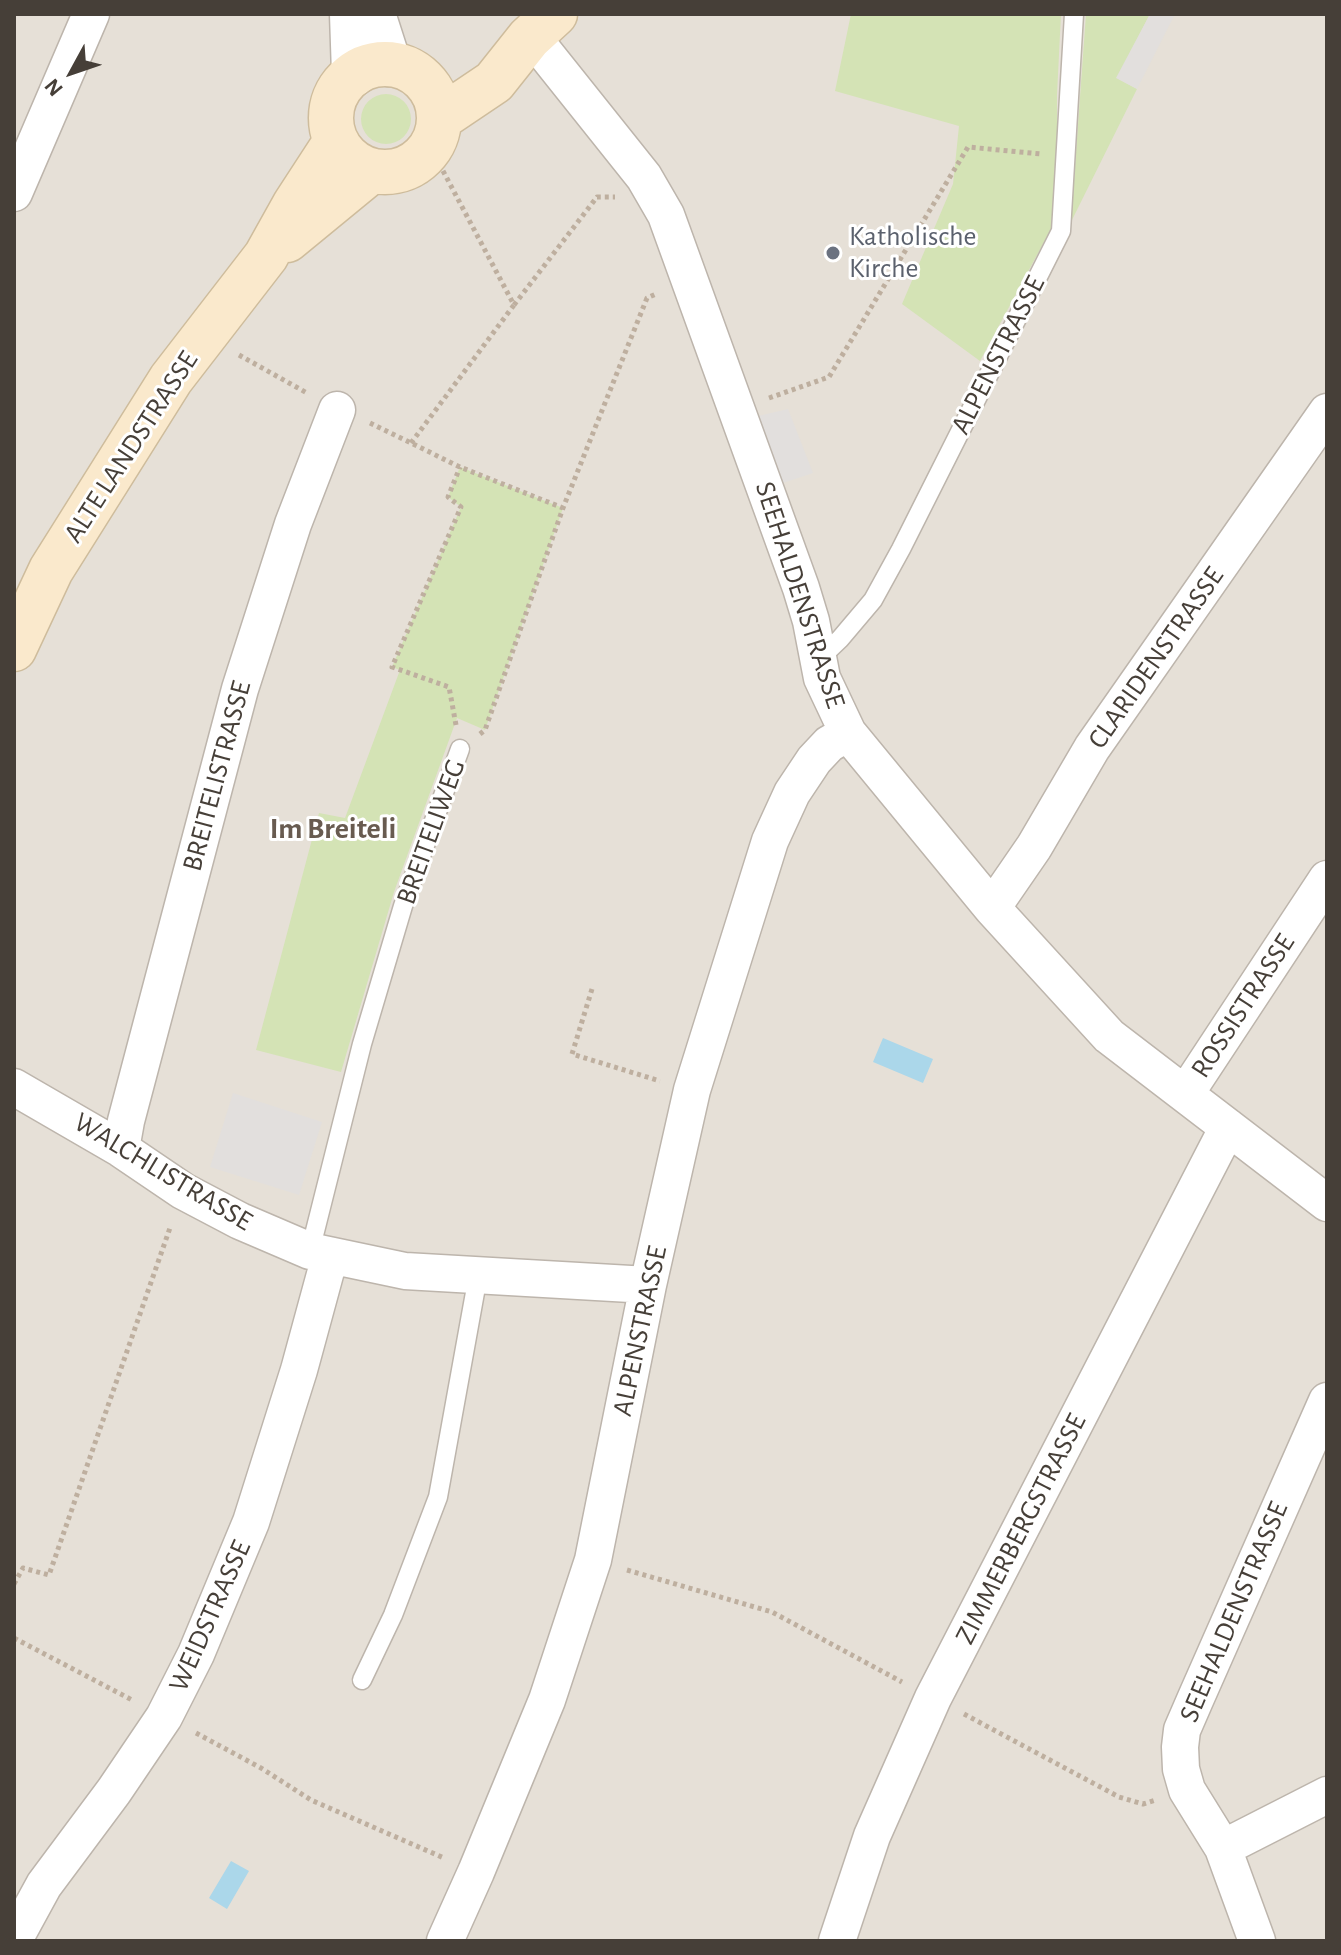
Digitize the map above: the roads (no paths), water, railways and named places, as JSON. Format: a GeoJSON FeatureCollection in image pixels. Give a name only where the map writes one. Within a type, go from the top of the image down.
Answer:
{"type":"FeatureCollection","features":[{"type":"Feature","properties":{"kind":"main road"},"geometry":{"type":"LineString","coordinates":[[433,102],[494,82],[542,26]]}},
{"type":"Feature","properties":{"kind":"main road"},"geometry":{"type":"LineString","coordinates":[[372,69],[417,75],[433,102],[431,146],[412,165],[399,171],[371,171],[357,165],[345,155],[331,127],[335,97],[372,69]]}},
{"type":"Feature","properties":{"kind":"main road","name":"ALTE LANDSTRASSE"},"geometry":{"type":"LineString","coordinates":[[14,649],[51,570],[171,379],[266,256],[336,141]]}},
{"type":"Feature","properties":{"kind":"main road","name":"ALTE LANDSTRASSE"},"geometry":{"type":"LineString","coordinates":[[266,256],[371,171]]}},
{"type":"Feature","properties":{"kind":"street"},"geometry":{"type":"LineString","coordinates":[[14,193],[91,14]]}},
{"type":"Feature","properties":{"kind":"street"},"geometry":{"type":"LineString","coordinates":[[352,14],[372,69]]}},
{"type":"Feature","properties":{"kind":"street"},"geometry":{"type":"LineString","coordinates":[[372,69],[373,14]]}},
{"type":"Feature","properties":{"kind":"street","name":"SEEHALDENSTRASSE"},"geometry":{"type":"LineString","coordinates":[[542,26],[545,53],[644,177],[666,215],[808,610],[822,678],[848,733],[992,908],[1109,1036],[1327,1203]]}},
{"type":"Feature","properties":{"kind":"street","name":"BREITELISTRASSE"},"geometry":{"type":"LineString","coordinates":[[121,1149],[240,689],[293,524],[337,410]]}},
{"type":"Feature","properties":{"kind":"street","name":"CLARIDENSTRASSE"},"geometry":{"type":"LineString","coordinates":[[992,908],[1034,847],[1092,748],[1327,412]]}},
{"type":"Feature","properties":{"kind":"street","name":"ALPENSTRASSE"},"geometry":{"type":"LineString","coordinates":[[445,1941],[547,1700],[593,1560],[648,1285],[692,1090],[770,841],[792,793],[814,760],[829,744],[848,733]]}},
{"type":"Feature","properties":{"kind":"street","name":"ROSSISTRASSE"},"geometry":{"type":"LineString","coordinates":[[1186,1093],[1327,879]]}},
{"type":"Feature","properties":{"kind":"street","name":"WALCHLISTRASSE"},"geometry":{"type":"LineString","coordinates":[[14,1087],[121,1149],[195,1197],[240,1221],[320,1253],[405,1271],[648,1285]]}},
{"type":"Feature","properties":{"kind":"street","name":"ZIMMERBERGSTRASSE"},"geometry":{"type":"LineString","coordinates":[[837,1941],[872,1836],[933,1698],[1228,1127]]}},
{"type":"Feature","properties":{"kind":"street","name":"WEIDSTRASSE"},"geometry":{"type":"LineString","coordinates":[[14,1940],[44,1885],[164,1717],[219,1602],[251,1522],[299,1370],[320,1253]]}},
{"type":"Feature","properties":{"kind":"street","name":"SEEHALDENSTRASSE"},"geometry":{"type":"LineString","coordinates":[[1257,1941],[1223,1848],[1187,1790],[1181,1769],[1182,1730],[1327,1401]]}},
{"type":"Feature","properties":{"kind":"street"},"geometry":{"type":"LineString","coordinates":[[1223,1848],[1327,1795]]}},
{"type":"Feature","properties":{"kind":"lane","name":"ALPENSTRASSE"},"geometry":{"type":"LineString","coordinates":[[818,660],[873,600],[1061,231],[1074,14]]}},
{"type":"Feature","properties":{"kind":"lane","name":"BREITELIWEG"},"geometry":{"type":"LineString","coordinates":[[320,1253],[362,1044],[398,920],[460,749]]}},
{"type":"Feature","properties":{"kind":"lane"},"geometry":{"type":"LineString","coordinates":[[362,1680],[393,1615],[438,1497],[478,1276]]}},
{"type":"Feature","properties":{"kind":"water"},"geometry":{"type":"Polygon","coordinates":[[[883,1038],[933,1059],[923,1083],[873,1062],[883,1038]]]}},
{"type":"Feature","properties":{"kind":"water"},"geometry":{"type":"Polygon","coordinates":[[[231,1861],[249,1871],[227,1909],[209,1898],[231,1861]]]}},
{"type":"Feature","properties":{"kind":"place","name":"Katholische Kirche"},"geometry":{"type":"Point","coordinates":[833,253]}},
{"type":"Feature","properties":{"kind":"district","name":"Im Breiteli"},"geometry":{"type":"Point","coordinates":[333,829]}}]}
